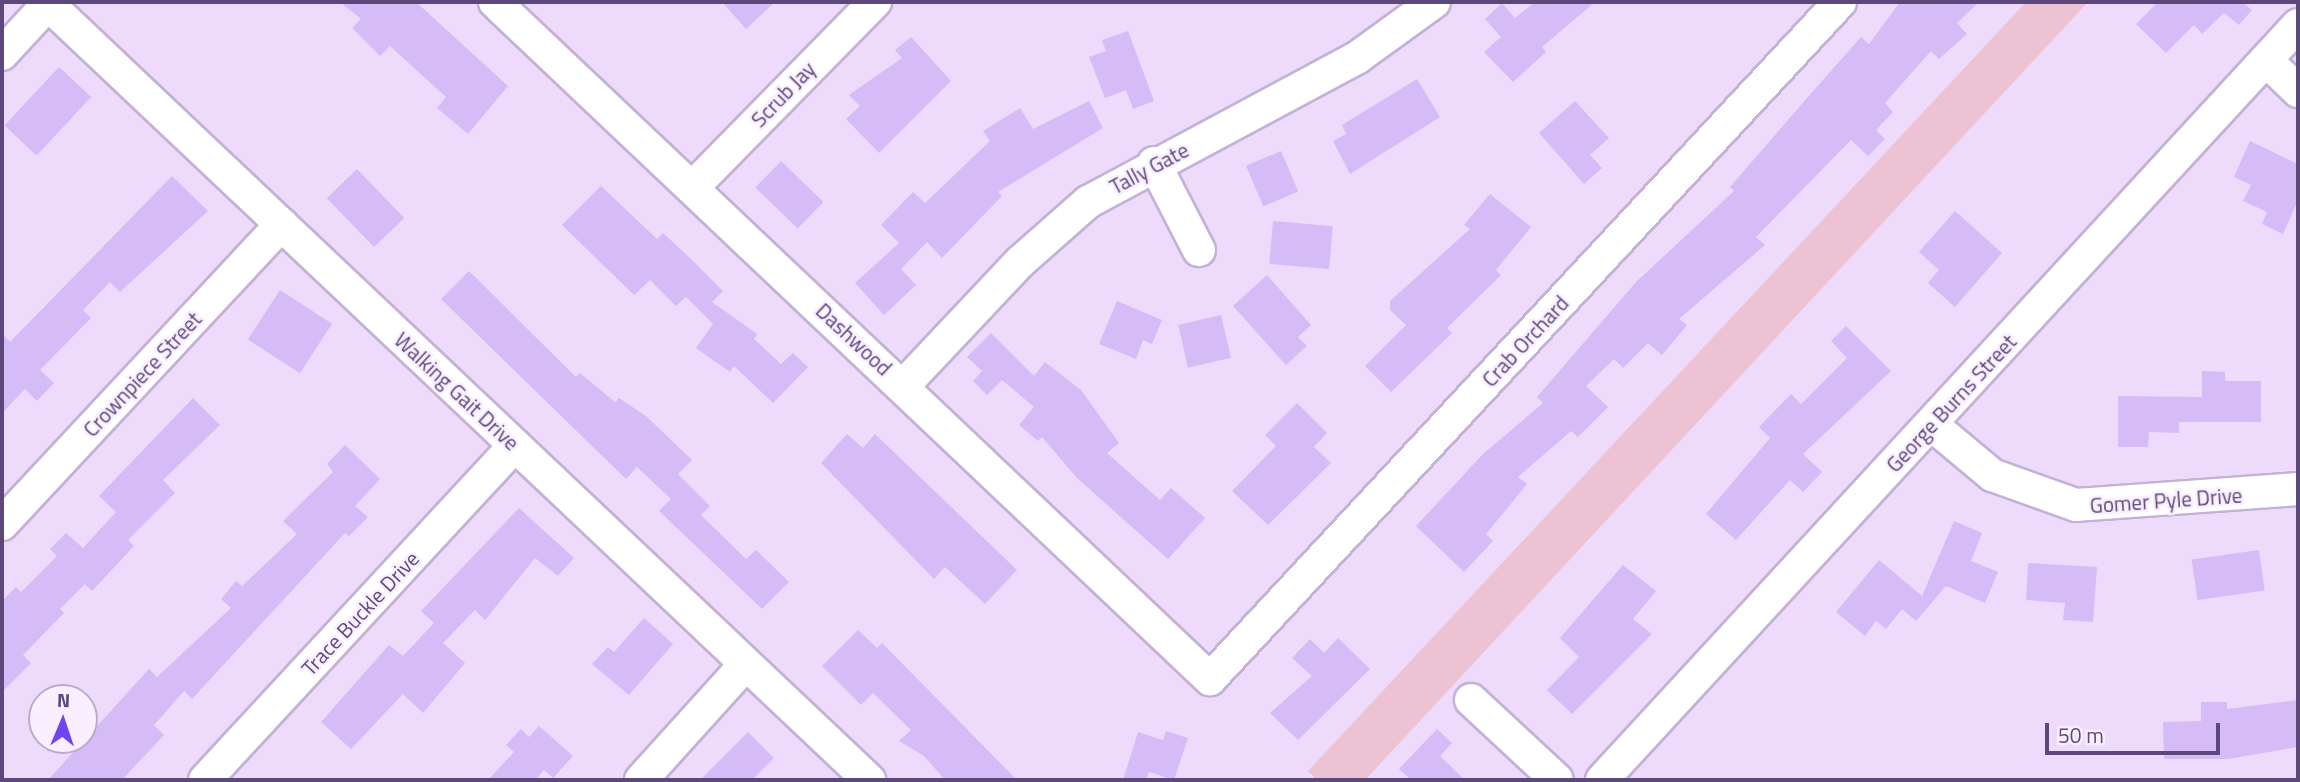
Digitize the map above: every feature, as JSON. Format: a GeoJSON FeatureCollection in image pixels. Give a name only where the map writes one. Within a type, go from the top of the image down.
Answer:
{"type":"FeatureCollection","features":[{"type":"Feature","properties":{"kind":"street","name":"Dashwood"},"geometry":{"type":"LineString","coordinates":[[495,2],[904,385],[1210,679]]}},
{"type":"Feature","properties":{"kind":"street","name":"Scrub Jay"},"geometry":{"type":"LineString","coordinates":[[693,187],[875,2]]}},
{"type":"Feature","properties":{"kind":"street","name":"Tally Gate"},"geometry":{"type":"LineString","coordinates":[[904,385],[1052,230],[1154,163],[1357,57],[1434,2]]}},
{"type":"Feature","properties":{"kind":"street","name":"Crab Orchard"},"geometry":{"type":"LineString","coordinates":[[1210,679],[1840,2]]}},
{"type":"Feature","properties":{"kind":"street"},"geometry":{"type":"LineString","coordinates":[[2,54],[47,3]]}},
{"type":"Feature","properties":{"kind":"street","name":"Walking Gait Drive"},"geometry":{"type":"LineString","coordinates":[[47,3],[515,445],[744,666],[869,780]]}},
{"type":"Feature","properties":{"kind":"street","name":"George Burns Street"},"geometry":{"type":"LineString","coordinates":[[1602,780],[2298,24]]}},
{"type":"Feature","properties":{"kind":"street"},"geometry":{"type":"LineString","coordinates":[[2266,60],[2298,91]]}},
{"type":"Feature","properties":{"kind":"street"},"geometry":{"type":"LineString","coordinates":[[1154,163],[1199,250]]}},
{"type":"Feature","properties":{"kind":"street","name":"Crownpiece Street"},"geometry":{"type":"LineString","coordinates":[[2,524],[282,224]]}},
{"type":"Feature","properties":{"kind":"street","name":"Gomer Pyle Drive"},"geometry":{"type":"LineString","coordinates":[[1931,424],[1992,475],[2076,505],[2121,507],[2298,489]]}},
{"type":"Feature","properties":{"kind":"street","name":"Trace Buckle Drive"},"geometry":{"type":"LineString","coordinates":[[205,780],[515,445]]}},
{"type":"Feature","properties":{"kind":"street"},"geometry":{"type":"LineString","coordinates":[[641,780],[744,666]]}},
{"type":"Feature","properties":{"kind":"street"},"geometry":{"type":"LineString","coordinates":[[1471,700],[1557,780]]}},
{"type":"Feature","properties":{"kind":"shaded area"},"geometry":{"type":"Polygon","coordinates":[[[2,2],[2030,2],[1310,776],[1314,780],[2,780],[2,2]]]}},
{"type":"Feature","properties":{"kind":"shaded area"},"geometry":{"type":"Polygon","coordinates":[[[2026,2],[2088,2],[1365,780],[1316,780],[1308,771],[2026,2]]]}},
{"type":"Feature","properties":{"kind":"shaded area"},"geometry":{"type":"Polygon","coordinates":[[[2084,2],[2298,2],[2298,780],[1364,780],[2084,2]]]}},
{"type":"Feature","properties":{"kind":"building"},"geometry":{"type":"Polygon","coordinates":[[[340,2],[416,2],[508,86],[468,134],[437,108],[446,97],[390,46],[380,56],[352,28],[361,19],[340,2]]]}},
{"type":"Feature","properties":{"kind":"building"},"geometry":{"type":"Polygon","coordinates":[[[722,2],[775,2],[746,29],[722,2]]]}},
{"type":"Feature","properties":{"kind":"building"},"geometry":{"type":"Polygon","coordinates":[[[1535,2],[1595,2],[1542,47],[1546,52],[1513,82],[1484,52],[1501,37],[1485,19],[1502,3],[1515,18],[1535,2]]]}},
{"type":"Feature","properties":{"kind":"building"},"geometry":{"type":"Polygon","coordinates":[[[1900,2],[1979,2],[1957,23],[1967,34],[1939,59],[1931,51],[1885,103],[1893,112],[1876,130],[1885,139],[1868,156],[1851,140],[1756,237],[1765,245],[1679,319],[1687,325],[1662,355],[1648,343],[1623,368],[1614,359],[1586,386],[1608,407],[1578,437],[1571,431],[1518,477],[1527,484],[1486,534],[1493,541],[1464,572],[1416,526],[1483,454],[1543,403],[1537,397],[1636,282],[1734,191],[1730,187],[1807,98],[1861,37],[1869,44],[1900,2]]]}},
{"type":"Feature","properties":{"kind":"building"},"geometry":{"type":"Polygon","coordinates":[[[2158,2],[2242,2],[2252,10],[2239,25],[2224,13],[2202,34],[2194,25],[2166,53],[2136,24],[2158,2]]]}},
{"type":"Feature","properties":{"kind":"building"},"geometry":{"type":"Polygon","coordinates":[[[1128,31],[1154,101],[1133,109],[1126,90],[1105,98],[1089,57],[1106,51],[1102,40],[1128,31]]]}},
{"type":"Feature","properties":{"kind":"building"},"geometry":{"type":"Polygon","coordinates":[[[911,37],[951,81],[879,153],[846,119],[860,106],[849,95],[902,58],[895,50],[911,37]]]}},
{"type":"Feature","properties":{"kind":"building"},"geometry":{"type":"Polygon","coordinates":[[[59,67],[91,97],[37,156],[4,126],[59,67]]]}},
{"type":"Feature","properties":{"kind":"building"},"geometry":{"type":"Polygon","coordinates":[[[1417,79],[1440,117],[1350,174],[1333,141],[1346,134],[1342,125],[1417,79]]]}},
{"type":"Feature","properties":{"kind":"building"},"geometry":{"type":"Polygon","coordinates":[[[1089,101],[1103,128],[998,192],[1002,196],[942,258],[927,242],[901,269],[916,285],[884,315],[855,283],[899,243],[881,225],[913,192],[925,203],[990,141],[983,131],[1020,108],[1033,129],[1089,101]]]}},
{"type":"Feature","properties":{"kind":"building"},"geometry":{"type":"Polygon","coordinates":[[[1575,101],[1609,138],[1590,155],[1602,168],[1584,184],[1539,133],[1575,101]]]}},
{"type":"Feature","properties":{"kind":"building"},"geometry":{"type":"Polygon","coordinates":[[[2250,141],[2298,164],[2298,200],[2283,234],[2262,224],[2267,212],[2243,201],[2251,185],[2234,177],[2250,141]]]}},
{"type":"Feature","properties":{"kind":"building"},"geometry":{"type":"Polygon","coordinates":[[[1281,151],[1298,192],[1263,206],[1246,166],[1281,151]]]}},
{"type":"Feature","properties":{"kind":"building"},"geometry":{"type":"Polygon","coordinates":[[[781,161],[823,202],[798,229],[755,188],[781,161]]]}},
{"type":"Feature","properties":{"kind":"building"},"geometry":{"type":"Polygon","coordinates":[[[357,169],[404,218],[374,247],[327,198],[357,169]]]}},
{"type":"Feature","properties":{"kind":"building"},"geometry":{"type":"Polygon","coordinates":[[[172,176],[208,211],[120,292],[110,282],[83,310],[91,318],[40,370],[54,383],[37,401],[25,389],[2,413],[2,334],[10,342],[172,176]]]}},
{"type":"Feature","properties":{"kind":"building"},"geometry":{"type":"Polygon","coordinates":[[[601,186],[657,239],[663,233],[691,259],[723,291],[712,302],[757,334],[754,339],[781,364],[793,353],[808,367],[773,403],[734,366],[730,372],[696,348],[713,324],[686,297],[676,306],[650,280],[634,295],[562,225],[601,186]]]}},
{"type":"Feature","properties":{"kind":"building"},"geometry":{"type":"Polygon","coordinates":[[[1490,194],[1531,227],[1496,270],[1501,275],[1447,328],[1452,333],[1391,392],[1365,366],[1406,325],[1390,310],[1390,301],[1470,229],[1464,225],[1490,194]]]}},
{"type":"Feature","properties":{"kind":"building"},"geometry":{"type":"Polygon","coordinates":[[[1955,211],[2002,253],[1955,307],[1928,283],[1939,270],[1919,252],[1955,211]]]}},
{"type":"Feature","properties":{"kind":"building"},"geometry":{"type":"Polygon","coordinates":[[[1273,221],[1333,226],[1329,269],[1269,264],[1273,221]]]}},
{"type":"Feature","properties":{"kind":"building"},"geometry":{"type":"Polygon","coordinates":[[[469,271],[576,377],[580,373],[615,402],[619,398],[646,416],[692,460],[678,474],[710,506],[701,515],[746,559],[756,550],[789,582],[762,609],[659,511],[671,499],[637,467],[626,479],[441,299],[469,271]]]}},
{"type":"Feature","properties":{"kind":"building"},"geometry":{"type":"Polygon","coordinates":[[[1267,275],[1311,325],[1298,337],[1307,346],[1286,365],[1233,306],[1267,275]]]}},
{"type":"Feature","properties":{"kind":"building"},"geometry":{"type":"Polygon","coordinates":[[[280,290],[332,324],[300,373],[248,339],[280,290]]]}},
{"type":"Feature","properties":{"kind":"building"},"geometry":{"type":"Polygon","coordinates":[[[1117,301],[1162,320],[1152,344],[1143,340],[1136,359],[1099,344],[1117,301]]]}},
{"type":"Feature","properties":{"kind":"building"},"geometry":{"type":"Polygon","coordinates":[[[1221,315],[1231,358],[1188,368],[1178,325],[1221,315]]]}},
{"type":"Feature","properties":{"kind":"building"},"geometry":{"type":"Polygon","coordinates":[[[1846,326],[1891,371],[1803,454],[1822,472],[1803,492],[1790,480],[1736,540],[1706,514],[1770,438],[1759,427],[1791,394],[1801,404],[1847,358],[1831,341],[1846,326]]]}},
{"type":"Feature","properties":{"kind":"building"},"geometry":{"type":"Polygon","coordinates":[[[991,333],[1034,376],[1045,362],[1081,390],[1119,443],[1107,453],[1160,500],[1171,488],[1205,518],[1168,559],[1077,478],[1042,437],[1038,441],[1019,425],[1034,407],[1002,380],[987,395],[973,381],[982,371],[967,357],[991,333]]]}},
{"type":"Feature","properties":{"kind":"building"},"geometry":{"type":"Polygon","coordinates":[[[2202,371],[2225,372],[2225,381],[2261,381],[2261,422],[2179,422],[2179,433],[2149,432],[2148,447],[2118,447],[2118,396],[2202,397],[2202,371]]]}},
{"type":"Feature","properties":{"kind":"building"},"geometry":{"type":"Polygon","coordinates":[[[193,398],[220,425],[163,480],[175,493],[128,540],[134,546],[92,591],[85,584],[60,609],[64,613],[23,655],[31,663],[2,692],[2,601],[16,587],[21,592],[57,556],[50,549],[66,533],[83,548],[116,512],[99,496],[193,398]]]}},
{"type":"Feature","properties":{"kind":"building"},"geometry":{"type":"Polygon","coordinates":[[[1297,403],[1327,433],[1314,447],[1331,463],[1268,525],[1232,491],[1276,446],[1265,435],[1297,403]]]}},
{"type":"Feature","properties":{"kind":"building"},"geometry":{"type":"Polygon","coordinates":[[[847,434],[863,448],[875,434],[1017,570],[985,604],[945,567],[934,579],[821,463],[847,434]]]}},
{"type":"Feature","properties":{"kind":"building"},"geometry":{"type":"Polygon","coordinates":[[[345,445],[380,479],[355,506],[368,517],[349,536],[345,533],[192,699],[184,691],[154,725],[164,735],[122,780],[48,780],[72,754],[98,754],[98,725],[149,669],[157,677],[231,608],[221,599],[236,581],[242,586],[297,534],[283,521],[333,472],[327,464],[345,445]]]}},
{"type":"Feature","properties":{"kind":"building"},"geometry":{"type":"Polygon","coordinates":[[[519,508],[574,558],[558,576],[535,558],[485,620],[475,610],[443,643],[465,663],[423,713],[403,694],[351,749],[321,722],[389,645],[403,656],[434,623],[421,611],[519,508]]]}},
{"type":"Feature","properties":{"kind":"building"},"geometry":{"type":"Polygon","coordinates":[[[1954,521],[1982,533],[1971,561],[1998,572],[1985,603],[1946,586],[1916,621],[1902,609],[1886,629],[1876,621],[1865,636],[1836,612],[1879,560],[1922,596],[1954,521]]]}},
{"type":"Feature","properties":{"kind":"building"},"geometry":{"type":"Polygon","coordinates":[[[2259,550],[2265,591],[2197,600],[2192,559],[2259,550]]]}},
{"type":"Feature","properties":{"kind":"building"},"geometry":{"type":"Polygon","coordinates":[[[2028,563],[2097,567],[2093,622],[2063,620],[2065,603],[2026,600],[2028,563]]]}},
{"type":"Feature","properties":{"kind":"building"},"geometry":{"type":"Polygon","coordinates":[[[1623,565],[1656,591],[1633,619],[1652,634],[1572,714],[1547,690],[1579,657],[1560,638],[1623,565]]]}},
{"type":"Feature","properties":{"kind":"building"},"geometry":{"type":"Polygon","coordinates":[[[644,618],[673,644],[629,695],[592,664],[608,647],[614,652],[644,618]]]}},
{"type":"Feature","properties":{"kind":"building"},"geometry":{"type":"Polygon","coordinates":[[[858,630],[877,648],[882,643],[1017,780],[945,780],[924,756],[899,741],[911,730],[873,693],[861,705],[822,666],[858,630]]]}},
{"type":"Feature","properties":{"kind":"building"},"geometry":{"type":"Polygon","coordinates":[[[1338,638],[1370,669],[1298,740],[1270,713],[1312,676],[1292,658],[1310,639],[1324,653],[1338,638]]]}},
{"type":"Feature","properties":{"kind":"building"},"geometry":{"type":"Polygon","coordinates":[[[2298,700],[2298,747],[2228,759],[2164,759],[2163,722],[2201,721],[2201,702],[2227,702],[2227,709],[2298,700]]]}},
{"type":"Feature","properties":{"kind":"building"},"geometry":{"type":"Polygon","coordinates":[[[539,726],[573,756],[553,778],[544,770],[535,780],[488,780],[514,752],[506,745],[521,729],[529,737],[539,726]]]}},
{"type":"Feature","properties":{"kind":"building"},"geometry":{"type":"Polygon","coordinates":[[[1437,729],[1452,743],[1440,756],[1465,780],[1411,780],[1399,769],[1437,729]]]}},
{"type":"Feature","properties":{"kind":"building"},"geometry":{"type":"Polygon","coordinates":[[[1166,731],[1188,738],[1174,780],[1149,772],[1146,780],[1123,780],[1138,732],[1163,740],[1166,731]]]}},
{"type":"Feature","properties":{"kind":"building"},"geometry":{"type":"Polygon","coordinates":[[[748,732],[774,758],[752,780],[700,780],[748,732]]]}}]}
